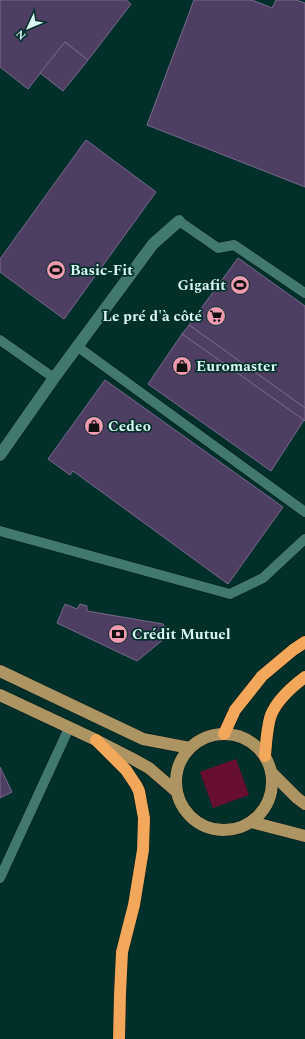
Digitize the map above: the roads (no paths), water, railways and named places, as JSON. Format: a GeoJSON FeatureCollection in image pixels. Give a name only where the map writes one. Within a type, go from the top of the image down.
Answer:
{"type":"FeatureCollection","features":[{"type":"Feature","properties":{"kind":"highway"},"geometry":{"type":"LineString","coordinates":[[224,734],[235,710],[262,676],[305,642]]}},
{"type":"Feature","properties":{"kind":"highway"},"geometry":{"type":"LineString","coordinates":[[265,756],[271,714],[282,697],[305,677]]}},
{"type":"Feature","properties":{"kind":"highway"},"geometry":{"type":"LineString","coordinates":[[96,740],[126,770],[136,785],[139,791],[144,818],[143,850],[134,905],[122,952],[119,1039]]}},
{"type":"Feature","properties":{"kind":"main road"},"geometry":{"type":"LineString","coordinates":[[0,671],[143,739],[190,748]]}},
{"type":"Feature","properties":{"kind":"main road"},"geometry":{"type":"LineString","coordinates":[[0,695],[96,740],[144,765],[177,792]]}},
{"type":"Feature","properties":{"kind":"main road"},"geometry":{"type":"LineString","coordinates":[[224,734],[240,737],[254,744],[265,756],[272,773],[272,787],[269,800],[262,813],[251,822],[240,828],[226,830],[213,829],[200,824],[189,816],[177,792],[176,776],[181,761],[190,748],[200,740],[211,736],[224,734]]}},
{"type":"Feature","properties":{"kind":"main road"},"geometry":{"type":"LineString","coordinates":[[272,773],[305,804]]}},
{"type":"Feature","properties":{"kind":"main road"},"geometry":{"type":"LineString","coordinates":[[251,822],[305,836]]}},
{"type":"Feature","properties":{"kind":"street"},"geometry":{"type":"LineString","coordinates":[[0,455],[54,378],[153,244],[179,221]]}},
{"type":"Feature","properties":{"kind":"lane"},"geometry":{"type":"LineString","coordinates":[[179,221],[218,248],[234,246],[305,293]]}},
{"type":"Feature","properties":{"kind":"lane"},"geometry":{"type":"LineString","coordinates":[[0,340],[54,378]]}},
{"type":"Feature","properties":{"kind":"lane"},"geometry":{"type":"LineString","coordinates":[[78,347],[305,512]]}},
{"type":"Feature","properties":{"kind":"lane"},"geometry":{"type":"LineString","coordinates":[[0,531],[230,594],[263,578],[305,539]]}},
{"type":"Feature","properties":{"kind":"lane"},"geometry":{"type":"LineString","coordinates":[[0,878],[69,728]]}},
{"type":"Feature","properties":{"kind":"place","name":"Basic-Fit"},"geometry":{"type":"Point","coordinates":[56,270]}},
{"type":"Feature","properties":{"kind":"place","name":"Gigafit"},"geometry":{"type":"Point","coordinates":[240,285]}},
{"type":"Feature","properties":{"kind":"place","name":"Le pré d'à côté"},"geometry":{"type":"Point","coordinates":[216,316]}},
{"type":"Feature","properties":{"kind":"place","name":"Euromaster"},"geometry":{"type":"Point","coordinates":[182,366]}},
{"type":"Feature","properties":{"kind":"place","name":"Cedeo"},"geometry":{"type":"Point","coordinates":[94,426]}},
{"type":"Feature","properties":{"kind":"place","name":"Crédit Mutuel"},"geometry":{"type":"Point","coordinates":[118,634]}}]}
